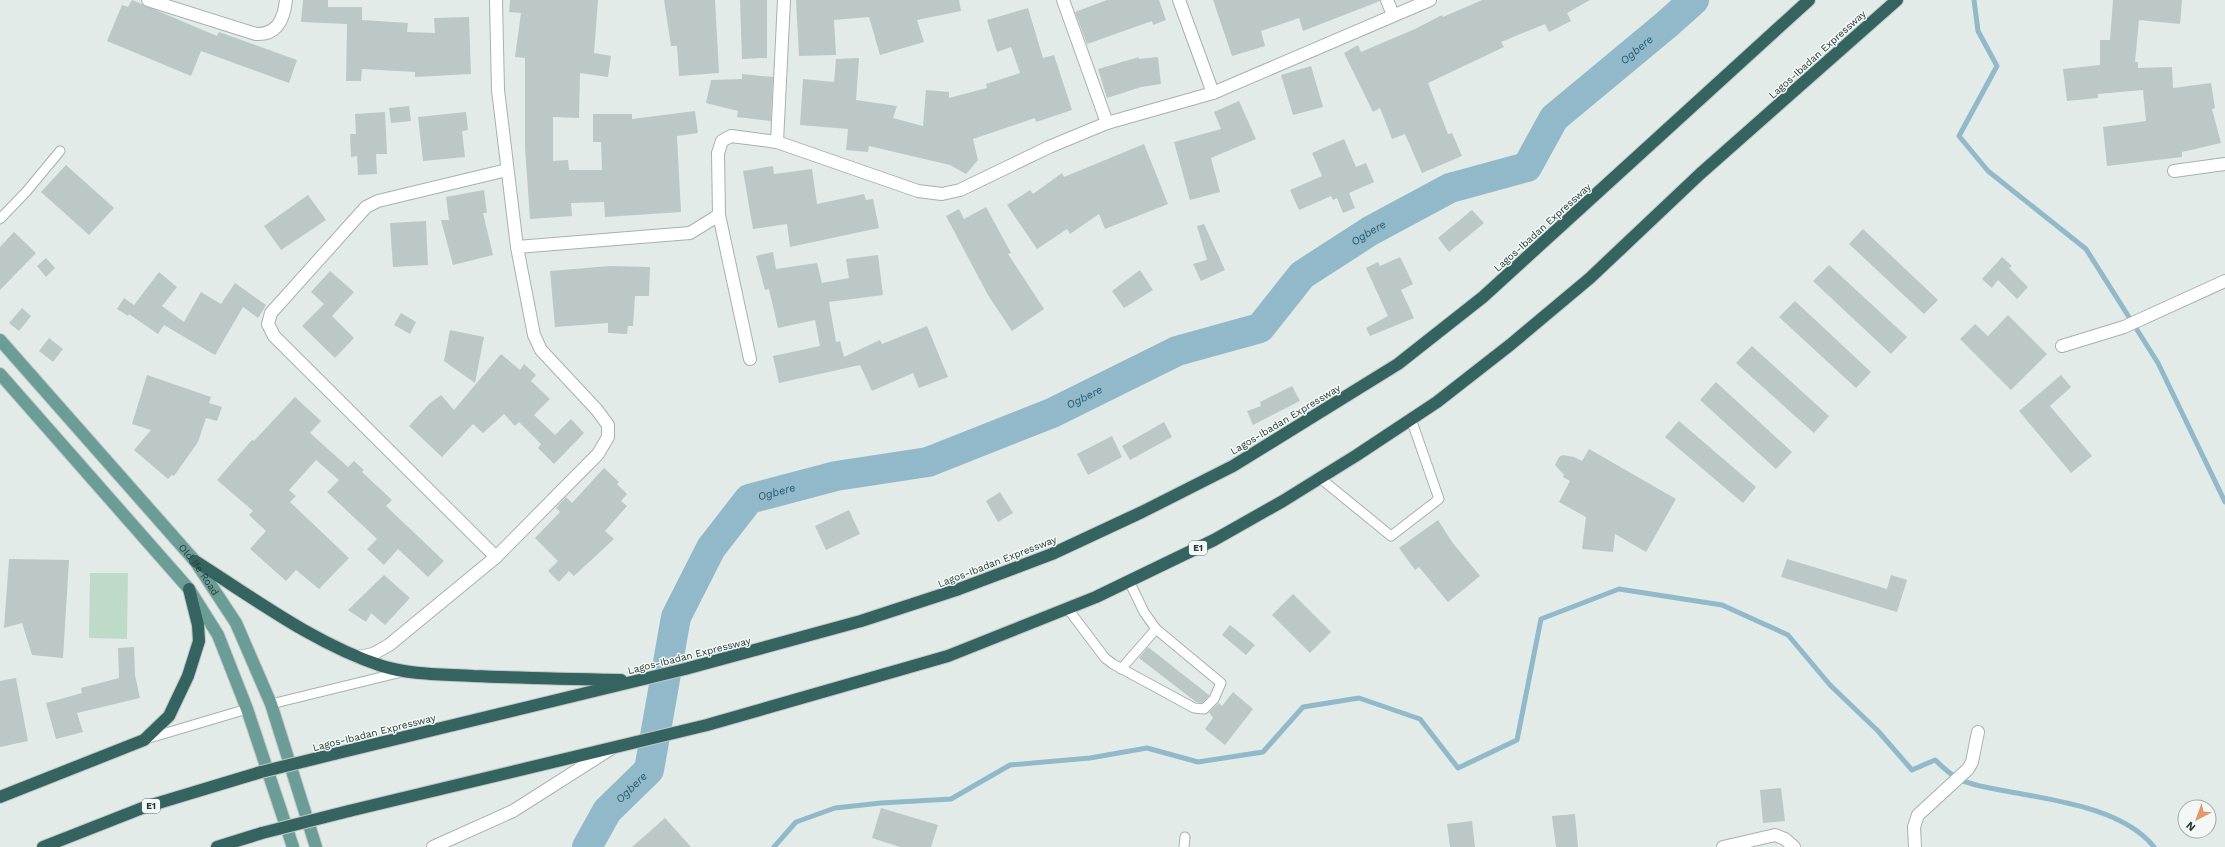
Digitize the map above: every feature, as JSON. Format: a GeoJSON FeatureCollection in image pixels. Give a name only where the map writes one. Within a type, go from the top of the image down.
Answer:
{"type":"FeatureCollection","features":[{"type":"Feature","properties":{"kind":"highway","name":"Lagos-Ibadan Expressway"},"geometry":{"type":"LineString","coordinates":[[43,847],[145,807],[261,772],[638,680],[861,621],[959,589],[1052,554],[1142,512],[1233,466],[1398,364],[1483,297],[1809,0]]}},
{"type":"Feature","properties":{"kind":"highway","name":"Lagos-Ibadan Expressway"},"geometry":{"type":"LineString","coordinates":[[218,847],[262,833],[349,811],[707,725],[948,656],[1068,609],[1129,582],[1214,540],[1283,501],[1437,402],[1510,345],[1590,278],[1700,174],[1897,0]]}},
{"type":"Feature","properties":{"kind":"highway"},"geometry":{"type":"LineString","coordinates":[[195,562],[311,634],[358,657],[384,667],[406,672],[538,679],[638,680]]}},
{"type":"Feature","properties":{"kind":"highway"},"geometry":{"type":"LineString","coordinates":[[0,797],[144,740],[169,716],[188,676],[199,642],[198,625],[189,589]]}},
{"type":"Feature","properties":{"kind":"main road","name":"Old Ife Road"},"geometry":{"type":"LineString","coordinates":[[0,340],[195,562],[236,623],[271,704],[316,847]]}},
{"type":"Feature","properties":{"kind":"main road","name":"Old Ife Road"},"geometry":{"type":"LineString","coordinates":[[0,374],[189,589],[218,635],[247,709],[293,847]]}},
{"type":"Feature","properties":{"kind":"street"},"geometry":{"type":"LineString","coordinates":[[148,0],[256,34],[265,35],[278,28],[285,9],[286,0]]}},
{"type":"Feature","properties":{"kind":"street"},"geometry":{"type":"LineString","coordinates":[[358,657],[374,654],[389,645],[496,557],[598,454],[608,437],[608,425],[597,410],[538,345],[534,335],[516,247],[507,170],[498,90],[496,0]]}},
{"type":"Feature","properties":{"kind":"street"},"geometry":{"type":"LineString","coordinates":[[777,142],[784,0]]}},
{"type":"Feature","properties":{"kind":"street"},"geometry":{"type":"LineString","coordinates":[[1063,0],[1107,123]]}},
{"type":"Feature","properties":{"kind":"street"},"geometry":{"type":"LineString","coordinates":[[1178,0],[1213,93]]}},
{"type":"Feature","properties":{"kind":"street"},"geometry":{"type":"LineString","coordinates":[[1387,0],[1393,15]]}},
{"type":"Feature","properties":{"kind":"street"},"geometry":{"type":"LineString","coordinates":[[750,359],[719,215],[718,152],[722,141],[731,136],[777,142],[918,191],[942,194],[960,190],[1049,147],[1107,123],[1213,93],[1430,0]]}},
{"type":"Feature","properties":{"kind":"street"},"geometry":{"type":"LineString","coordinates":[[2174,171],[2225,164]]}},
{"type":"Feature","properties":{"kind":"street"},"geometry":{"type":"LineString","coordinates":[[496,557],[274,336],[268,324],[271,313],[366,207],[378,201],[507,170]]}},
{"type":"Feature","properties":{"kind":"street"},"geometry":{"type":"LineString","coordinates":[[516,247],[690,233],[719,215]]}},
{"type":"Feature","properties":{"kind":"street"},"geometry":{"type":"LineString","coordinates":[[2062,346],[2124,327],[2225,281]]}},
{"type":"Feature","properties":{"kind":"street"},"geometry":{"type":"LineString","coordinates":[[1915,847],[1914,827],[1918,815],[1968,770],[1972,762],[1978,732]]}},
{"type":"Feature","properties":{"kind":"street"},"geometry":{"type":"LineString","coordinates":[[433,847],[513,811],[616,746]]}},
{"type":"Feature","properties":{"kind":"street"},"geometry":{"type":"LineString","coordinates":[[1723,847],[1775,835],[1785,839],[1794,847]]}},
{"type":"Feature","properties":{"kind":"lane"},"geometry":{"type":"LineString","coordinates":[[0,219],[26,192],[60,151]]}},
{"type":"Feature","properties":{"kind":"lane"},"geometry":{"type":"LineString","coordinates":[[1320,478],[1391,536],[1439,499],[1411,419]]}},
{"type":"Feature","properties":{"kind":"lane"},"geometry":{"type":"LineString","coordinates":[[1068,609],[1105,658],[1122,670],[1194,708],[1204,709],[1209,705],[1220,689],[1221,683],[1156,629],[1144,612],[1129,582]]}},
{"type":"Feature","properties":{"kind":"lane"},"geometry":{"type":"LineString","coordinates":[[1122,670],[1156,629]]}},
{"type":"Feature","properties":{"kind":"lane"},"geometry":{"type":"LineString","coordinates":[[271,704],[406,672]]}},
{"type":"Feature","properties":{"kind":"lane"},"geometry":{"type":"LineString","coordinates":[[144,740],[247,709]]}},
{"type":"Feature","properties":{"kind":"lane"},"geometry":{"type":"LineString","coordinates":[[1184,847],[1185,837]]}},
{"type":"Feature","properties":{"kind":"green space"},"geometry":{"type":"Polygon","coordinates":[[[90,573],[128,573],[127,639],[89,638],[90,573]]]}},
{"type":"Feature","properties":{"kind":"building"},"geometry":{"type":"Polygon","coordinates":[[[132,0],[217,36],[219,32],[297,60],[289,83],[201,51],[191,76],[107,41],[122,5],[128,7],[132,0]]]}},
{"type":"Feature","properties":{"kind":"building"},"geometry":{"type":"Polygon","coordinates":[[[303,0],[328,0],[328,7],[362,7],[362,20],[408,23],[407,32],[435,33],[434,18],[469,17],[471,74],[415,77],[415,72],[362,69],[361,81],[346,81],[347,24],[301,22],[303,0]]]}},
{"type":"Feature","properties":{"kind":"building"},"geometry":{"type":"Polygon","coordinates":[[[510,0],[598,0],[594,53],[611,56],[608,77],[580,73],[579,118],[553,117],[553,161],[568,160],[569,170],[602,170],[601,142],[593,142],[593,114],[632,114],[632,119],[695,111],[698,133],[677,136],[681,212],[605,217],[604,202],[571,203],[572,216],[530,219],[525,148],[525,58],[515,57],[521,13],[509,12],[510,0]]]}},
{"type":"Feature","properties":{"kind":"building"},"geometry":{"type":"Polygon","coordinates":[[[664,0],[715,0],[719,73],[679,76],[677,46],[671,46],[664,0]]]}},
{"type":"Feature","properties":{"kind":"building"},"geometry":{"type":"Polygon","coordinates":[[[740,0],[767,0],[767,58],[742,59],[740,0]]]}},
{"type":"Feature","properties":{"kind":"building"},"geometry":{"type":"Polygon","coordinates":[[[796,0],[959,0],[961,11],[917,20],[924,42],[880,55],[869,17],[834,20],[836,55],[799,56],[796,0]]]}},
{"type":"Feature","properties":{"kind":"building"},"geometry":{"type":"Polygon","coordinates":[[[1107,0],[1159,0],[1166,20],[1153,25],[1152,21],[1087,44],[1075,12],[1107,0]]]}},
{"type":"Feature","properties":{"kind":"building"},"geometry":{"type":"Polygon","coordinates":[[[1213,0],[1380,1],[1303,31],[1299,18],[1261,31],[1265,46],[1232,56],[1213,0]]]}},
{"type":"Feature","properties":{"kind":"building"},"geometry":{"type":"Polygon","coordinates":[[[1482,0],[1590,0],[1567,13],[1571,21],[1549,32],[1545,24],[1501,42],[1504,47],[1428,83],[1448,134],[1452,133],[1462,156],[1422,173],[1405,134],[1392,139],[1380,108],[1373,112],[1344,53],[1358,45],[1361,52],[1415,29],[1442,15],[1443,17],[1482,0]]]}},
{"type":"Feature","properties":{"kind":"building"},"geometry":{"type":"Polygon","coordinates":[[[2113,0],[2182,0],[2180,24],[2139,20],[2135,62],[2138,62],[2138,68],[2172,67],[2173,88],[2211,83],[2215,108],[2212,109],[2221,143],[2182,152],[2182,157],[2107,166],[2103,127],[2146,121],[2143,90],[2098,94],[2098,98],[2067,101],[2063,69],[2100,65],[2100,40],[2110,40],[2113,0]]]}},
{"type":"Feature","properties":{"kind":"building"},"geometry":{"type":"Polygon","coordinates":[[[1028,8],[1043,58],[1054,55],[1072,110],[1036,122],[1035,118],[973,139],[978,160],[966,174],[950,165],[869,146],[868,152],[846,150],[848,129],[800,125],[803,79],[834,82],[836,59],[859,58],[856,100],[897,106],[893,118],[923,126],[926,90],[949,92],[949,98],[987,88],[986,84],[1020,73],[1011,47],[997,52],[987,20],[1028,8]]]}},
{"type":"Feature","properties":{"kind":"building"},"geometry":{"type":"Polygon","coordinates":[[[1139,57],[1139,59],[1158,57],[1161,84],[1141,87],[1107,98],[1098,69],[1139,57]]]}},
{"type":"Feature","properties":{"kind":"building"},"geometry":{"type":"Polygon","coordinates":[[[1311,66],[1323,107],[1293,115],[1281,75],[1311,66]]]}},
{"type":"Feature","properties":{"kind":"building"},"geometry":{"type":"Polygon","coordinates":[[[742,74],[773,77],[771,121],[737,117],[738,111],[706,103],[711,80],[742,79],[742,74]]]}},
{"type":"Feature","properties":{"kind":"building"},"geometry":{"type":"Polygon","coordinates":[[[1239,101],[1256,139],[1211,158],[1220,192],[1190,200],[1174,142],[1221,129],[1214,112],[1239,101]]]}},
{"type":"Feature","properties":{"kind":"building"},"geometry":{"type":"Polygon","coordinates":[[[409,106],[411,121],[391,123],[389,108],[409,106]]]}},
{"type":"Feature","properties":{"kind":"building"},"geometry":{"type":"Polygon","coordinates":[[[385,112],[387,154],[376,154],[377,174],[358,175],[357,156],[351,157],[350,134],[356,134],[355,114],[385,112]]]}},
{"type":"Feature","properties":{"kind":"building"},"geometry":{"type":"Polygon","coordinates":[[[466,112],[468,130],[462,131],[465,157],[423,161],[418,117],[466,112]]]}},
{"type":"Feature","properties":{"kind":"building"},"geometry":{"type":"Polygon","coordinates":[[[1344,139],[1356,167],[1366,163],[1374,182],[1349,193],[1355,208],[1343,213],[1337,198],[1333,200],[1331,196],[1299,210],[1290,190],[1322,176],[1312,153],[1344,139]]]}},
{"type":"Feature","properties":{"kind":"building"},"geometry":{"type":"Polygon","coordinates":[[[1144,144],[1168,204],[1105,229],[1099,214],[1070,234],[1067,229],[1037,249],[1007,205],[1030,190],[1033,194],[1062,173],[1064,177],[1144,144]]]}},
{"type":"Feature","properties":{"kind":"building"},"geometry":{"type":"Polygon","coordinates":[[[66,165],[114,208],[89,235],[41,192],[66,165]]]}},
{"type":"Feature","properties":{"kind":"building"},"geometry":{"type":"Polygon","coordinates":[[[773,166],[774,174],[812,169],[817,204],[864,194],[866,200],[873,199],[879,228],[790,247],[787,224],[753,229],[743,171],[773,166]]]}},
{"type":"Feature","properties":{"kind":"building"},"geometry":{"type":"Polygon","coordinates":[[[484,190],[487,213],[483,213],[493,255],[453,265],[441,220],[449,220],[446,197],[484,190]]]}},
{"type":"Feature","properties":{"kind":"building"},"geometry":{"type":"Polygon","coordinates":[[[308,195],[326,220],[281,250],[264,226],[308,195]]]}},
{"type":"Feature","properties":{"kind":"building"},"geometry":{"type":"Polygon","coordinates":[[[986,207],[1011,253],[1008,254],[1044,309],[1012,331],[988,295],[946,216],[959,209],[964,219],[986,207]]]}},
{"type":"Feature","properties":{"kind":"building"},"geometry":{"type":"Polygon","coordinates":[[[1472,210],[1484,223],[1449,252],[1438,238],[1472,210]]]}},
{"type":"Feature","properties":{"kind":"building"},"geometry":{"type":"Polygon","coordinates":[[[426,221],[428,265],[393,267],[390,223],[426,221]]]}},
{"type":"Feature","properties":{"kind":"building"},"geometry":{"type":"Polygon","coordinates":[[[1204,224],[1225,270],[1201,281],[1193,264],[1207,260],[1197,226],[1204,224]]]}},
{"type":"Feature","properties":{"kind":"building"},"geometry":{"type":"Polygon","coordinates":[[[1863,229],[1938,300],[1924,314],[1849,244],[1863,229]]]}},
{"type":"Feature","properties":{"kind":"building"},"geometry":{"type":"Polygon","coordinates":[[[14,232],[36,253],[0,290],[0,247],[14,232]]]}},
{"type":"Feature","properties":{"kind":"building"},"geometry":{"type":"Polygon","coordinates":[[[773,252],[776,269],[817,263],[822,283],[849,278],[846,259],[878,255],[883,295],[829,302],[836,342],[840,341],[844,357],[880,340],[882,344],[927,326],[948,377],[919,388],[913,373],[872,391],[860,365],[779,383],[773,356],[820,346],[815,320],[778,328],[769,289],[765,290],[756,256],[773,252]]]}},
{"type":"Feature","properties":{"kind":"building"},"geometry":{"type":"Polygon","coordinates":[[[1400,257],[1413,284],[1401,290],[1414,318],[1370,336],[1366,328],[1388,316],[1366,268],[1378,262],[1380,266],[1400,257]]]}},
{"type":"Feature","properties":{"kind":"building"},"geometry":{"type":"Polygon","coordinates":[[[2002,257],[2012,266],[2009,268],[2028,287],[2017,299],[1998,280],[1992,288],[1982,279],[2002,257]]]}},
{"type":"Feature","properties":{"kind":"building"},"geometry":{"type":"Polygon","coordinates":[[[46,258],[55,268],[46,277],[37,266],[46,258]]]}},
{"type":"Feature","properties":{"kind":"building"},"geometry":{"type":"Polygon","coordinates":[[[1829,265],[1907,337],[1891,354],[1813,281],[1829,265]]]}},
{"type":"Feature","properties":{"kind":"building"},"geometry":{"type":"Polygon","coordinates":[[[610,266],[650,267],[649,296],[635,296],[633,326],[628,326],[627,334],[608,333],[608,323],[555,327],[550,271],[610,266]]]}},
{"type":"Feature","properties":{"kind":"building"},"geometry":{"type":"Polygon","coordinates":[[[1140,270],[1153,290],[1124,308],[1112,291],[1140,270]]]}},
{"type":"Feature","properties":{"kind":"building"},"geometry":{"type":"Polygon","coordinates":[[[330,271],[354,292],[332,316],[354,338],[335,358],[302,326],[324,304],[311,292],[330,271]]]}},
{"type":"Feature","properties":{"kind":"building"},"geometry":{"type":"Polygon","coordinates":[[[159,272],[177,287],[162,306],[184,322],[201,292],[221,304],[235,283],[266,305],[258,318],[243,307],[215,355],[164,325],[158,334],[129,314],[128,316],[117,309],[124,298],[134,305],[159,272]]]}},
{"type":"Feature","properties":{"kind":"building"},"geometry":{"type":"Polygon","coordinates":[[[1795,301],[1871,372],[1856,388],[1779,317],[1795,301]]]}},
{"type":"Feature","properties":{"kind":"building"},"geometry":{"type":"Polygon","coordinates":[[[22,308],[31,316],[19,331],[9,323],[22,308]]]}},
{"type":"Feature","properties":{"kind":"building"},"geometry":{"type":"Polygon","coordinates":[[[401,313],[416,322],[410,334],[394,325],[401,313]]]}},
{"type":"Feature","properties":{"kind":"building"},"geometry":{"type":"Polygon","coordinates":[[[2008,315],[2047,354],[2011,390],[1960,339],[1975,324],[1988,336],[2008,315]]]}},
{"type":"Feature","properties":{"kind":"building"},"geometry":{"type":"Polygon","coordinates":[[[450,330],[484,337],[475,383],[444,361],[450,330]]]}},
{"type":"Feature","properties":{"kind":"building"},"geometry":{"type":"Polygon","coordinates":[[[49,338],[63,349],[53,362],[39,351],[49,338]]]}},
{"type":"Feature","properties":{"kind":"building"},"geometry":{"type":"Polygon","coordinates":[[[1752,346],[1829,416],[1814,433],[1736,363],[1752,346]]]}},
{"type":"Feature","properties":{"kind":"building"},"geometry":{"type":"Polygon","coordinates":[[[501,354],[520,370],[524,364],[536,375],[531,381],[550,399],[534,415],[555,435],[571,419],[584,433],[554,464],[538,448],[541,444],[519,422],[515,426],[504,414],[483,433],[473,424],[442,457],[409,426],[429,404],[441,395],[454,410],[501,354]]]}},
{"type":"Feature","properties":{"kind":"building"},"geometry":{"type":"Polygon","coordinates":[[[147,375],[211,397],[209,403],[222,407],[217,421],[206,418],[198,442],[174,476],[172,475],[168,479],[134,450],[151,430],[132,424],[147,375]]]}},
{"type":"Feature","properties":{"kind":"building"},"geometry":{"type":"Polygon","coordinates":[[[2061,375],[2071,387],[2050,406],[2092,456],[2071,473],[2019,411],[2061,375]]]}},
{"type":"Feature","properties":{"kind":"building"},"geometry":{"type":"Polygon","coordinates":[[[1716,382],[1792,452],[1776,469],[1700,400],[1716,382]]]}},
{"type":"Feature","properties":{"kind":"building"},"geometry":{"type":"Polygon","coordinates":[[[1292,386],[1300,401],[1253,425],[1247,411],[1261,406],[1260,402],[1292,386]]]}},
{"type":"Feature","properties":{"kind":"building"},"geometry":{"type":"Polygon","coordinates":[[[295,397],[321,421],[310,433],[348,467],[354,461],[364,470],[362,472],[392,500],[386,506],[444,561],[428,577],[398,549],[384,565],[367,549],[377,539],[327,492],[339,480],[316,460],[289,490],[296,496],[290,502],[349,558],[319,589],[296,570],[286,581],[250,549],[266,531],[249,515],[253,511],[217,480],[252,440],[254,441],[295,397]]]}},
{"type":"Feature","properties":{"kind":"building"},"geometry":{"type":"Polygon","coordinates":[[[1679,421],[1756,487],[1743,503],[1665,437],[1679,421]]]}},
{"type":"Feature","properties":{"kind":"building"},"geometry":{"type":"Polygon","coordinates":[[[1164,422],[1172,437],[1130,460],[1122,446],[1164,422]]]}},
{"type":"Feature","properties":{"kind":"building"},"geometry":{"type":"Polygon","coordinates":[[[1112,436],[1122,457],[1088,475],[1077,454],[1112,436]]]}},
{"type":"Feature","properties":{"kind":"building"},"geometry":{"type":"Polygon","coordinates":[[[1589,449],[1676,499],[1646,552],[1615,534],[1613,552],[1582,549],[1586,517],[1559,502],[1570,481],[1563,477],[1564,475],[1555,465],[1559,457],[1563,455],[1574,457],[1582,461],[1589,449]]]}},
{"type":"Feature","properties":{"kind":"building"},"geometry":{"type":"Polygon","coordinates":[[[604,468],[619,482],[617,484],[627,494],[621,501],[627,506],[605,531],[614,539],[574,576],[569,571],[559,582],[548,571],[558,561],[535,538],[560,512],[556,508],[566,497],[572,503],[604,468]]]}},
{"type":"Feature","properties":{"kind":"building"},"geometry":{"type":"Polygon","coordinates":[[[1000,492],[1013,513],[998,522],[986,501],[1000,492]]]}},
{"type":"Feature","properties":{"kind":"building"},"geometry":{"type":"Polygon","coordinates":[[[849,510],[860,534],[826,550],[815,526],[849,510]]]}},
{"type":"Feature","properties":{"kind":"building"},"geometry":{"type":"Polygon","coordinates":[[[1438,520],[1452,542],[1480,576],[1448,602],[1419,567],[1415,570],[1399,548],[1438,520]]]}},
{"type":"Feature","properties":{"kind":"building"},"geometry":{"type":"Polygon","coordinates":[[[9,559],[69,560],[63,658],[32,655],[22,623],[4,628],[9,559]]]}},
{"type":"Feature","properties":{"kind":"building"},"geometry":{"type":"Polygon","coordinates":[[[1787,559],[1887,589],[1891,575],[1907,580],[1897,612],[1781,577],[1787,559]]]}},
{"type":"Feature","properties":{"kind":"building"},"geometry":{"type":"Polygon","coordinates":[[[384,575],[410,598],[385,625],[371,613],[366,622],[348,610],[384,575]]]}},
{"type":"Feature","properties":{"kind":"building"},"geometry":{"type":"Polygon","coordinates":[[[1293,594],[1331,632],[1310,653],[1272,615],[1293,594]]]}},
{"type":"Feature","properties":{"kind":"building"},"geometry":{"type":"Polygon","coordinates":[[[1230,625],[1255,645],[1246,655],[1222,635],[1230,625]]]}},
{"type":"Feature","properties":{"kind":"building"},"geometry":{"type":"Polygon","coordinates":[[[134,647],[135,675],[140,698],[77,713],[83,732],[56,739],[46,703],[82,693],[81,688],[119,678],[118,648],[134,647]]]}},
{"type":"Feature","properties":{"kind":"building"},"geometry":{"type":"Polygon","coordinates":[[[1148,647],[1209,696],[1202,703],[1196,702],[1139,658],[1148,647]]]}},
{"type":"Feature","properties":{"kind":"building"},"geometry":{"type":"Polygon","coordinates":[[[16,678],[28,741],[0,747],[0,681],[16,678]]]}},
{"type":"Feature","properties":{"kind":"building"},"geometry":{"type":"Polygon","coordinates":[[[1233,692],[1253,709],[1225,745],[1205,729],[1213,718],[1209,712],[1219,703],[1222,706],[1233,692]]]}},
{"type":"Feature","properties":{"kind":"building"},"geometry":{"type":"Polygon","coordinates":[[[1781,788],[1785,821],[1763,823],[1760,790],[1781,788]]]}},
{"type":"Feature","properties":{"kind":"building"},"geometry":{"type":"Polygon","coordinates":[[[881,808],[938,825],[931,847],[900,847],[872,838],[881,808]]]}},
{"type":"Feature","properties":{"kind":"building"},"geometry":{"type":"Polygon","coordinates":[[[1575,814],[1578,847],[1556,847],[1552,816],[1575,814]]]}},
{"type":"Feature","properties":{"kind":"building"},"geometry":{"type":"Polygon","coordinates":[[[665,818],[691,847],[632,847],[665,818]]]}},
{"type":"Feature","properties":{"kind":"building"},"geometry":{"type":"Polygon","coordinates":[[[1472,821],[1475,847],[1450,847],[1447,824],[1472,821]]]}},
{"type":"Feature","properties":{"kind":"waterway","name":"Ogbere"},"geometry":{"type":"LineString","coordinates":[[587,847],[607,811],[649,770],[676,617],[711,548],[749,499],[836,476],[928,462],[1052,413],[1177,351],[1260,328],[1302,275],[1370,231],[1450,188],[1527,167],[1554,118],[1694,0]]}},
{"type":"Feature","properties":{"kind":"waterway"},"geometry":{"type":"LineString","coordinates":[[1974,0],[1978,31],[1997,66],[1959,136],[1988,171],[2086,249],[2158,363],[2225,502]]}},
{"type":"Feature","properties":{"kind":"waterway"},"geometry":{"type":"LineString","coordinates":[[774,847],[796,822],[835,808],[881,803],[951,799],[1010,765],[1090,758],[1147,748],[1198,762],[1263,752],[1303,707],[1359,698],[1420,719],[1458,768],[1517,740],[1541,619],[1619,589],[1722,605],[1788,635],[1830,685],[1878,731],[1912,770],[1935,760],[1952,775],[1970,783],[1988,788],[2065,802],[2086,808],[2124,823],[2141,834],[2154,847]]}}]}
